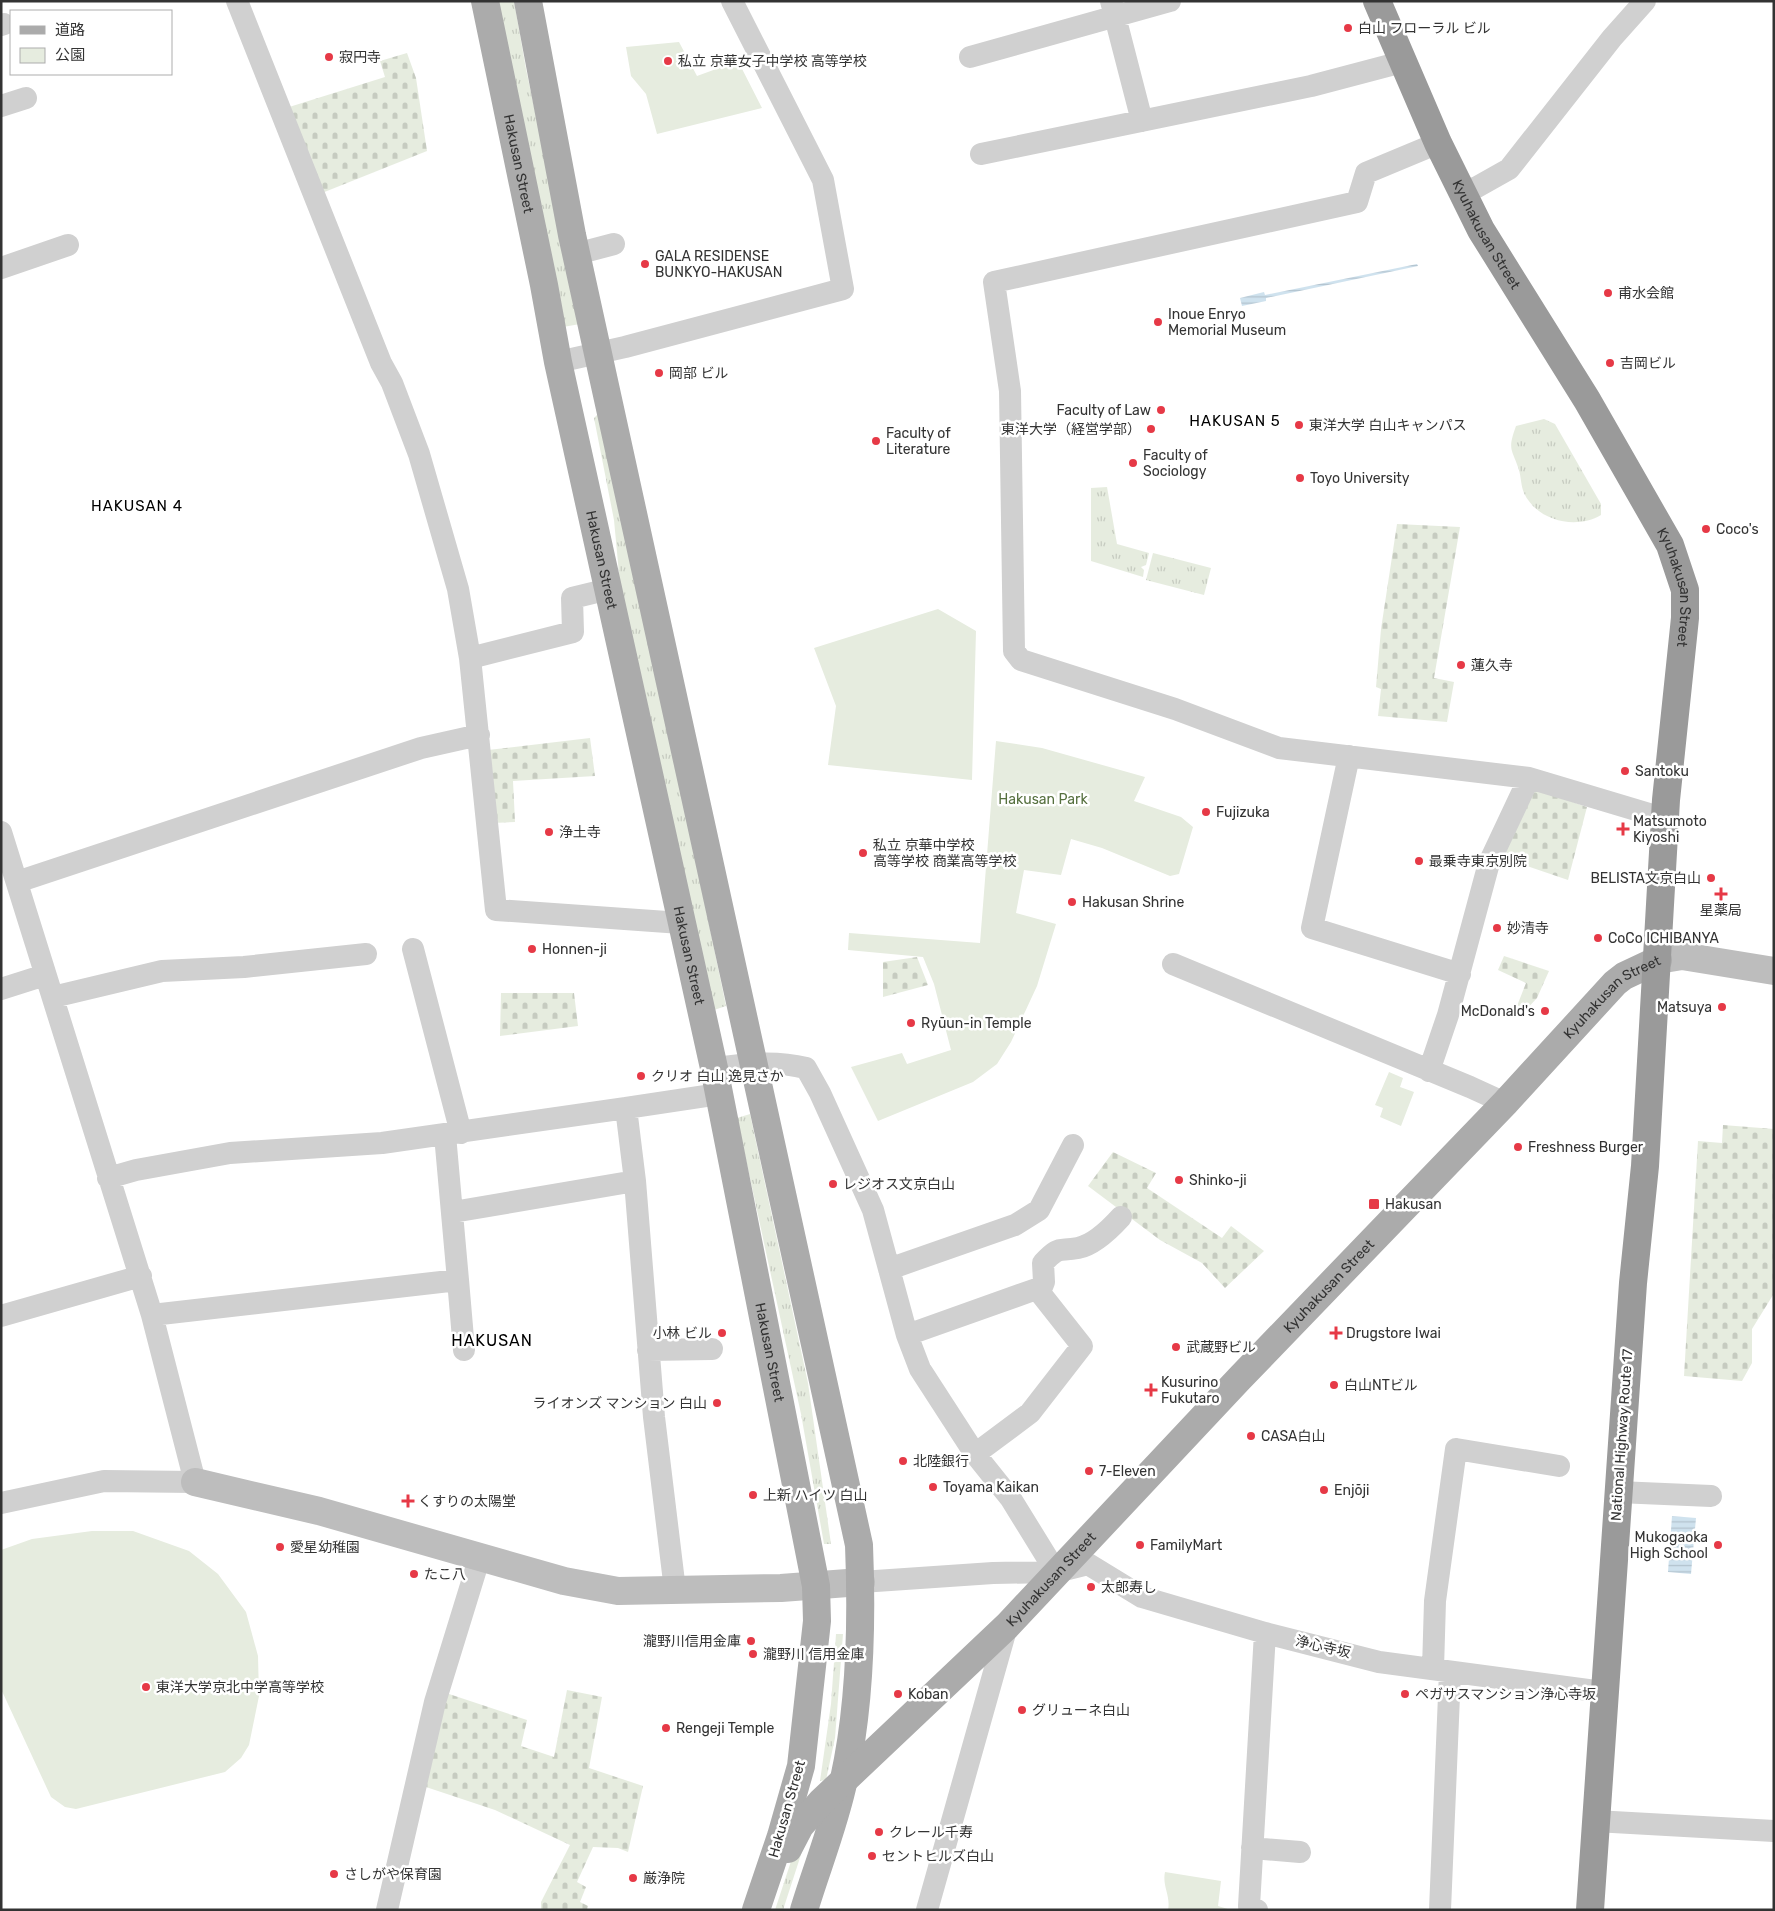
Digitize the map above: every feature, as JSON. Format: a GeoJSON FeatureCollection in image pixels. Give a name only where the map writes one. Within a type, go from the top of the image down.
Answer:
{"type":"FeatureCollection","features":[{"type":"Feature","properties":{"kind":"highway","name":"Kyuhakusan Street"},"geometry":{"type":"LineString","coordinates":[[1385,4],[1402,62],[1461,193],[1481,230],[1587,400],[1665,537],[1685,590],[1686,618],[1666,819],[1658,960]]}},
{"type":"Feature","properties":{"kind":"highway","name":"National Highway Route 17"},"geometry":{"type":"LineString","coordinates":[[1590,1910],[1603,1692],[1633,1283],[1646,1166],[1658,960]]}},
{"type":"Feature","properties":{"kind":"main road","name":"Hakusan Street"},"geometry":{"type":"LineString","coordinates":[[485,1],[544,284],[558,362],[716,1081],[816,1586],[817,1621],[801,1766],[781,1836],[756,1910]]}},
{"type":"Feature","properties":{"kind":"main road"},"geometry":{"type":"LineString","coordinates":[[528,1],[576,254],[752,1062],[860,1545],[860,1582],[852,1731],[844,1780],[804,1910]]}},
{"type":"Feature","properties":{"kind":"main road"},"geometry":{"type":"LineString","coordinates":[[569,411],[609,403]]}},
{"type":"Feature","properties":{"kind":"main road","name":"Kyuhakusan Street"},"geometry":{"type":"LineString","coordinates":[[768,1910],[792,1840],[800,1826],[844,1780],[1007,1626],[1238,1379],[1504,1103],[1615,983],[1624,976],[1658,960]]}},
{"type":"Feature","properties":{"kind":"street"},"geometry":{"type":"LineString","coordinates":[[237,1],[419,454],[458,589],[470,658],[496,910],[681,922]]}},
{"type":"Feature","properties":{"kind":"street"},"geometry":{"type":"LineString","coordinates":[[558,362],[843,289],[823,180],[732,1]]}},
{"type":"Feature","properties":{"kind":"street"},"geometry":{"type":"LineString","coordinates":[[970,57],[1113,9],[1170,1]]}},
{"type":"Feature","properties":{"kind":"street"},"geometry":{"type":"LineString","coordinates":[[1461,193],[1477,187],[1509,169],[1612,38],[1645,1]]}},
{"type":"Feature","properties":{"kind":"street"},"geometry":{"type":"LineString","coordinates":[[1113,9],[1142,121]]}},
{"type":"Feature","properties":{"kind":"street"},"geometry":{"type":"LineString","coordinates":[[981,154],[1311,86],[1402,62]]}},
{"type":"Feature","properties":{"kind":"street"},"geometry":{"type":"LineString","coordinates":[[1,106],[26,98]]}},
{"type":"Feature","properties":{"kind":"street"},"geometry":{"type":"LineString","coordinates":[[1438,143],[1366,173],[1357,202],[994,282],[1010,391],[1014,651],[1021,660],[1175,710],[1279,748],[1529,778],[1666,819]]}},
{"type":"Feature","properties":{"kind":"street"},"geometry":{"type":"LineString","coordinates":[[576,254],[614,244]]}},
{"type":"Feature","properties":{"kind":"street"},"geometry":{"type":"LineString","coordinates":[[1,268],[68,245]]}},
{"type":"Feature","properties":{"kind":"street"},"geometry":{"type":"LineString","coordinates":[[470,658],[573,632],[572,598],[609,589]]}},
{"type":"Feature","properties":{"kind":"street"},"geometry":{"type":"LineString","coordinates":[[17,882],[421,748],[479,735]]}},
{"type":"Feature","properties":{"kind":"street"},"geometry":{"type":"LineString","coordinates":[[1349,756],[1312,928],[1460,974]]}},
{"type":"Feature","properties":{"kind":"street"},"geometry":{"type":"LineString","coordinates":[[1429,1071],[1460,974],[1489,863],[1529,778]]}},
{"type":"Feature","properties":{"kind":"street"},"geometry":{"type":"LineString","coordinates":[[2,836],[108,1178],[141,1276],[195,1482]]}},
{"type":"Feature","properties":{"kind":"street"},"geometry":{"type":"LineString","coordinates":[[413,949],[453,1134],[453,1212],[464,1350]]}},
{"type":"Feature","properties":{"kind":"street"},"geometry":{"type":"LineString","coordinates":[[53,996],[162,971],[244,967],[366,954]]}},
{"type":"Feature","properties":{"kind":"street"},"geometry":{"type":"LineString","coordinates":[[1658,960],[1682,956],[1774,971]]}},
{"type":"Feature","properties":{"kind":"street"},"geometry":{"type":"LineString","coordinates":[[1173,964],[1504,1103]]}},
{"type":"Feature","properties":{"kind":"street"},"geometry":{"type":"LineString","coordinates":[[1,989],[45,975]]}},
{"type":"Feature","properties":{"kind":"street"},"geometry":{"type":"LineString","coordinates":[[108,1178],[136,1170],[230,1153],[382,1143],[626,1108],[716,1081],[752,1062],[786,1063],[806,1068],[820,1093],[873,1210],[907,1335],[920,1369],[975,1454],[1011,1500],[1056,1572]]}},
{"type":"Feature","properties":{"kind":"street"},"geometry":{"type":"LineString","coordinates":[[626,1108],[635,1181],[648,1350],[675,1590]]}},
{"type":"Feature","properties":{"kind":"street"},"geometry":{"type":"LineString","coordinates":[[889,1269],[1015,1225],[1039,1210],[1073,1145]]}},
{"type":"Feature","properties":{"kind":"street"},"geometry":{"type":"LineString","coordinates":[[453,1212],[635,1181]]}},
{"type":"Feature","properties":{"kind":"street"},"geometry":{"type":"LineString","coordinates":[[907,1335],[1042,1287],[1044,1282],[1043,1263],[1048,1258],[1061,1248],[1079,1248],[1090,1244],[1121,1217]]}},
{"type":"Feature","properties":{"kind":"street"},"geometry":{"type":"LineString","coordinates":[[1,1316],[141,1276]]}},
{"type":"Feature","properties":{"kind":"street"},"geometry":{"type":"LineString","coordinates":[[152,1315],[458,1280]]}},
{"type":"Feature","properties":{"kind":"street"},"geometry":{"type":"LineString","coordinates":[[975,1454],[1030,1413],[1082,1346],[1037,1289]]}},
{"type":"Feature","properties":{"kind":"street"},"geometry":{"type":"LineString","coordinates":[[648,1350],[712,1349]]}},
{"type":"Feature","properties":{"kind":"street"},"geometry":{"type":"LineString","coordinates":[[1440,1910],[1442,1670],[1435,1601],[1456,1449],[1559,1466]]}},
{"type":"Feature","properties":{"kind":"street"},"geometry":{"type":"LineString","coordinates":[[1,1503],[104,1481],[195,1482],[310,1508],[564,1581],[618,1591],[816,1586],[860,1582]]}},
{"type":"Feature","properties":{"kind":"street"},"geometry":{"type":"LineString","coordinates":[[1618,1492],[1711,1496]]}},
{"type":"Feature","properties":{"kind":"street"},"geometry":{"type":"LineString","coordinates":[[387,1910],[435,1702],[480,1556]]}},
{"type":"Feature","properties":{"kind":"street","name":"浄心寺坂"},"geometry":{"type":"LineString","coordinates":[[860,1582],[993,1573],[1056,1572],[1088,1564],[1142,1597],[1264,1633],[1379,1662],[1603,1692]]}},
{"type":"Feature","properties":{"kind":"street"},"geometry":{"type":"LineString","coordinates":[[927,1910],[1007,1626]]}},
{"type":"Feature","properties":{"kind":"street"},"geometry":{"type":"LineString","coordinates":[[1257,1910],[1248,1906],[1264,1633]]}},
{"type":"Feature","properties":{"kind":"street"},"geometry":{"type":"LineString","coordinates":[[1596,1821],[1774,1831]]}},
{"type":"Feature","properties":{"kind":"street"},"geometry":{"type":"LineString","coordinates":[[1252,1848],[1300,1852]]}},
{"type":"Feature","properties":{"kind":"green space"},"geometry":{"type":"Polygon","coordinates":[[[496,1],[514,1],[526,69],[580,324],[563,327],[496,1]]]}},
{"type":"Feature","properties":{"kind":"green space"},"geometry":{"type":"Polygon","coordinates":[[[679,42],[697,76],[738,61],[762,108],[657,134],[646,94],[631,76],[626,47],[679,42]]]}},
{"type":"Feature","properties":{"kind":"green space"},"geometry":{"type":"Polygon","coordinates":[[[407,53],[416,78],[427,151],[322,193],[286,108],[385,77],[380,61],[407,53]]]}},
{"type":"Feature","properties":{"kind":"green space"},"geometry":{"type":"Polygon","coordinates":[[[598,414],[676,765],[726,1006],[714,1010],[620,584],[614,520],[594,418],[598,414]]]}},
{"type":"Feature","properties":{"kind":"green space"},"geometry":{"type":"Polygon","coordinates":[[[1544,419],[1555,424],[1601,504],[1601,515],[1591,520],[1580,522],[1558,520],[1538,510],[1530,503],[1524,493],[1519,470],[1511,449],[1513,434],[1516,426],[1544,419]]]}},
{"type":"Feature","properties":{"kind":"green space"},"geometry":{"type":"Polygon","coordinates":[[[1107,487],[1117,544],[1149,553],[1146,565],[1141,567],[1144,570],[1143,577],[1091,561],[1091,488],[1107,487]]]}},
{"type":"Feature","properties":{"kind":"green space"},"geometry":{"type":"Polygon","coordinates":[[[1397,524],[1460,527],[1434,678],[1454,682],[1447,722],[1378,716],[1381,689],[1376,687],[1381,629],[1397,524]]]}},
{"type":"Feature","properties":{"kind":"green space"},"geometry":{"type":"Polygon","coordinates":[[[1153,553],[1211,568],[1204,595],[1146,580],[1153,553]]]}},
{"type":"Feature","properties":{"kind":"green space"},"geometry":{"type":"Polygon","coordinates":[[[938,609],[976,631],[972,780],[828,765],[836,706],[814,648],[938,609]]]}},
{"type":"Feature","properties":{"kind":"green space"},"geometry":{"type":"Polygon","coordinates":[[[590,738],[595,776],[513,781],[515,822],[493,823],[488,750],[590,738]]]}},
{"type":"Feature","properties":{"kind":"green space","name":"Hakusan Park"},"geometry":{"type":"Polygon","coordinates":[[[996,741],[1042,748],[1145,777],[1134,801],[1181,817],[1193,827],[1179,874],[1170,876],[1102,848],[1071,839],[1061,875],[1024,870],[1016,913],[1056,924],[1037,986],[1011,1042],[997,1064],[973,1082],[878,1121],[851,1067],[902,1053],[907,1064],[951,1050],[934,984],[923,957],[848,950],[849,933],[980,943],[996,741]]]}},
{"type":"Feature","properties":{"kind":"green space"},"geometry":{"type":"Polygon","coordinates":[[[1532,788],[1587,807],[1568,880],[1503,858],[1532,788]]]}},
{"type":"Feature","properties":{"kind":"green space"},"geometry":{"type":"Polygon","coordinates":[[[1504,956],[1549,971],[1537,998],[1525,1011],[1517,1006],[1526,983],[1498,970],[1504,956]]]}},
{"type":"Feature","properties":{"kind":"green space"},"geometry":{"type":"Polygon","coordinates":[[[917,957],[928,985],[883,997],[883,962],[917,957]]]}},
{"type":"Feature","properties":{"kind":"green space"},"geometry":{"type":"Polygon","coordinates":[[[501,993],[574,993],[578,1026],[500,1036],[501,993]]]}},
{"type":"Feature","properties":{"kind":"green space"},"geometry":{"type":"Polygon","coordinates":[[[1389,1072],[1403,1078],[1400,1087],[1414,1092],[1401,1126],[1380,1117],[1383,1108],[1375,1105],[1389,1072]]]}},
{"type":"Feature","properties":{"kind":"green space"},"geometry":{"type":"Polygon","coordinates":[[[750,1114],[808,1383],[831,1544],[824,1544],[801,1414],[737,1118],[750,1114]]]}},
{"type":"Feature","properties":{"kind":"green space"},"geometry":{"type":"Polygon","coordinates":[[[1723,1125],[1774,1129],[1773,1295],[1752,1329],[1752,1363],[1742,1381],[1684,1376],[1698,1141],[1722,1143],[1723,1125]]]}},
{"type":"Feature","properties":{"kind":"green space"},"geometry":{"type":"Polygon","coordinates":[[[1113,1152],[1156,1173],[1147,1188],[1222,1238],[1231,1226],[1264,1251],[1225,1288],[1202,1263],[1160,1240],[1088,1186],[1113,1152]]]}},
{"type":"Feature","properties":{"kind":"green space"},"geometry":{"type":"Polygon","coordinates":[[[92,1531],[133,1531],[189,1551],[218,1574],[246,1612],[258,1656],[259,1696],[249,1745],[241,1758],[225,1772],[76,1809],[65,1807],[51,1797],[1,1689],[1,1550],[32,1539],[92,1531]]]}},
{"type":"Feature","properties":{"kind":"green space"},"geometry":{"type":"Polygon","coordinates":[[[836,1634],[843,1634],[835,1738],[826,1780],[820,1781],[831,1704],[836,1634]]]}},
{"type":"Feature","properties":{"kind":"green space"},"geometry":{"type":"Polygon","coordinates":[[[567,1690],[602,1697],[589,1768],[643,1786],[628,1852],[618,1848],[593,1847],[577,1882],[586,1887],[580,1902],[588,1906],[587,1910],[541,1910],[541,1902],[570,1845],[495,1810],[420,1785],[443,1692],[527,1720],[521,1746],[554,1757],[567,1690]]]}},
{"type":"Feature","properties":{"kind":"green space"},"geometry":{"type":"Polygon","coordinates":[[[808,1833],[783,1910],[775,1910],[797,1843],[808,1833]]]}},
{"type":"Feature","properties":{"kind":"green space"},"geometry":{"type":"Polygon","coordinates":[[[1165,1872],[1221,1881],[1218,1906],[1231,1910],[1168,1910],[1165,1872]]]}},
{"type":"Feature","properties":{"kind":"water"},"geometry":{"type":"Polygon","coordinates":[[[1417,264],[1418,266],[1266,298],[1266,301],[1242,306],[1240,298],[1264,292],[1265,295],[1417,264]]]}},
{"type":"Feature","properties":{"kind":"water"},"geometry":{"type":"Polygon","coordinates":[[[1672,1516],[1696,1518],[1691,1574],[1668,1572],[1672,1516]]]}},
{"type":"Feature","properties":{"kind":"place","name":"白山 フローラル ビル"},"geometry":{"type":"Point","coordinates":[1348,28]}},
{"type":"Feature","properties":{"kind":"place","name":"寂円寺"},"geometry":{"type":"Point","coordinates":[329,57]}},
{"type":"Feature","properties":{"kind":"place","name":"私立 京華女子中学校 高等学校"},"geometry":{"type":"Point","coordinates":[668,61]}},
{"type":"Feature","properties":{"kind":"place","name":"GALA RESIDENSE BUNKYO-HAKUSAN"},"geometry":{"type":"Point","coordinates":[645,264]}},
{"type":"Feature","properties":{"kind":"place","name":"甫水会館"},"geometry":{"type":"Point","coordinates":[1608,293]}},
{"type":"Feature","properties":{"kind":"place","name":"Inoue Enryo Memorial Museum"},"geometry":{"type":"Point","coordinates":[1158,322]}},
{"type":"Feature","properties":{"kind":"place","name":"吉岡ビル"},"geometry":{"type":"Point","coordinates":[1610,363]}},
{"type":"Feature","properties":{"kind":"place","name":"岡部 ビル"},"geometry":{"type":"Point","coordinates":[659,373]}},
{"type":"Feature","properties":{"kind":"place","name":"Faculty of Law"},"geometry":{"type":"Point","coordinates":[1161,410]}},
{"type":"Feature","properties":{"kind":"place","name":"東洋大学 白山キャンパス"},"geometry":{"type":"Point","coordinates":[1299,425]}},
{"type":"Feature","properties":{"kind":"place","name":"東洋大学（経営学部）"},"geometry":{"type":"Point","coordinates":[1151,429]}},
{"type":"Feature","properties":{"kind":"place","name":"Faculty of Literature"},"geometry":{"type":"Point","coordinates":[876,441]}},
{"type":"Feature","properties":{"kind":"place","name":"Faculty of Sociology"},"geometry":{"type":"Point","coordinates":[1133,463]}},
{"type":"Feature","properties":{"kind":"place","name":"Toyo University"},"geometry":{"type":"Point","coordinates":[1300,478]}},
{"type":"Feature","properties":{"kind":"place","name":"Coco's"},"geometry":{"type":"Point","coordinates":[1706,529]}},
{"type":"Feature","properties":{"kind":"place","name":"蓮久寺"},"geometry":{"type":"Point","coordinates":[1461,665]}},
{"type":"Feature","properties":{"kind":"place","name":"Santoku"},"geometry":{"type":"Point","coordinates":[1625,771]}},
{"type":"Feature","properties":{"kind":"place","name":"Fujizuka"},"geometry":{"type":"Point","coordinates":[1206,812]}},
{"type":"Feature","properties":{"kind":"place","name":"Matsumoto Kiyoshi"},"geometry":{"type":"Point","coordinates":[1623,829]}},
{"type":"Feature","properties":{"kind":"place","name":"浄土寺"},"geometry":{"type":"Point","coordinates":[549,832]}},
{"type":"Feature","properties":{"kind":"place","name":"私立 京華中学校 高等学校 商業高等学校"},"geometry":{"type":"Point","coordinates":[863,853]}},
{"type":"Feature","properties":{"kind":"place","name":"最乗寺東京別院"},"geometry":{"type":"Point","coordinates":[1419,861]}},
{"type":"Feature","properties":{"kind":"place","name":"BELISTA文京白山"},"geometry":{"type":"Point","coordinates":[1711,878]}},
{"type":"Feature","properties":{"kind":"place","name":"星薬局"},"geometry":{"type":"Point","coordinates":[1721,894]}},
{"type":"Feature","properties":{"kind":"place","name":"Hakusan Shrine"},"geometry":{"type":"Point","coordinates":[1072,902]}},
{"type":"Feature","properties":{"kind":"place","name":"妙清寺"},"geometry":{"type":"Point","coordinates":[1497,928]}},
{"type":"Feature","properties":{"kind":"place","name":"CoCo ICHIBANYA"},"geometry":{"type":"Point","coordinates":[1598,938]}},
{"type":"Feature","properties":{"kind":"place","name":"Honnen-ji"},"geometry":{"type":"Point","coordinates":[532,949]}},
{"type":"Feature","properties":{"kind":"place","name":"Matsuya"},"geometry":{"type":"Point","coordinates":[1722,1007]}},
{"type":"Feature","properties":{"kind":"place","name":"McDonald's"},"geometry":{"type":"Point","coordinates":[1545,1011]}},
{"type":"Feature","properties":{"kind":"place","name":"Ryūun-in Temple"},"geometry":{"type":"Point","coordinates":[911,1023]}},
{"type":"Feature","properties":{"kind":"place","name":"クリオ 白山 逸見さか"},"geometry":{"type":"Point","coordinates":[641,1076]}},
{"type":"Feature","properties":{"kind":"place","name":"Freshness Burger"},"geometry":{"type":"Point","coordinates":[1518,1147]}},
{"type":"Feature","properties":{"kind":"place","name":"Shinko-ji"},"geometry":{"type":"Point","coordinates":[1179,1180]}},
{"type":"Feature","properties":{"kind":"place","name":"レジオス文京白山"},"geometry":{"type":"Point","coordinates":[833,1184]}},
{"type":"Feature","properties":{"kind":"place","name":"Hakusan"},"geometry":{"type":"Point","coordinates":[1374,1204]}},
{"type":"Feature","properties":{"kind":"place","name":"小林 ビル"},"geometry":{"type":"Point","coordinates":[722,1333]}},
{"type":"Feature","properties":{"kind":"place","name":"Drugstore Iwai"},"geometry":{"type":"Point","coordinates":[1336,1333]}},
{"type":"Feature","properties":{"kind":"place","name":"武蔵野ビル"},"geometry":{"type":"Point","coordinates":[1176,1347]}},
{"type":"Feature","properties":{"kind":"place","name":"白山NTビル"},"geometry":{"type":"Point","coordinates":[1334,1385]}},
{"type":"Feature","properties":{"kind":"place","name":"Kusurino Fukutaro"},"geometry":{"type":"Point","coordinates":[1151,1390]}},
{"type":"Feature","properties":{"kind":"place","name":"ライオンズ マンション 白山"},"geometry":{"type":"Point","coordinates":[717,1403]}},
{"type":"Feature","properties":{"kind":"place","name":"CASA白山"},"geometry":{"type":"Point","coordinates":[1251,1436]}},
{"type":"Feature","properties":{"kind":"place","name":"北陸銀行"},"geometry":{"type":"Point","coordinates":[903,1461]}},
{"type":"Feature","properties":{"kind":"place","name":"7-Eleven"},"geometry":{"type":"Point","coordinates":[1089,1471]}},
{"type":"Feature","properties":{"kind":"place","name":"Toyama Kaikan"},"geometry":{"type":"Point","coordinates":[933,1487]}},
{"type":"Feature","properties":{"kind":"place","name":"Enjōji"},"geometry":{"type":"Point","coordinates":[1324,1490]}},
{"type":"Feature","properties":{"kind":"place","name":"上新 ハイツ 白山"},"geometry":{"type":"Point","coordinates":[753,1495]}},
{"type":"Feature","properties":{"kind":"place","name":"くすりの太陽堂"},"geometry":{"type":"Point","coordinates":[408,1501]}},
{"type":"Feature","properties":{"kind":"place","name":"FamilyMart"},"geometry":{"type":"Point","coordinates":[1140,1545]}},
{"type":"Feature","properties":{"kind":"place","name":"Mukogaoka High School"},"geometry":{"type":"Point","coordinates":[1718,1545]}},
{"type":"Feature","properties":{"kind":"place","name":"愛星幼稚園"},"geometry":{"type":"Point","coordinates":[280,1547]}},
{"type":"Feature","properties":{"kind":"place","name":"たこ八"},"geometry":{"type":"Point","coordinates":[414,1574]}},
{"type":"Feature","properties":{"kind":"place","name":"太郎寿し"},"geometry":{"type":"Point","coordinates":[1091,1587]}},
{"type":"Feature","properties":{"kind":"place","name":"瀧野川信用金庫"},"geometry":{"type":"Point","coordinates":[751,1641]}},
{"type":"Feature","properties":{"kind":"place","name":"瀧野川 信用金庫"},"geometry":{"type":"Point","coordinates":[753,1654]}},
{"type":"Feature","properties":{"kind":"place","name":"東洋大学京北中学高等学校"},"geometry":{"type":"Point","coordinates":[146,1687]}},
{"type":"Feature","properties":{"kind":"place","name":"Koban"},"geometry":{"type":"Point","coordinates":[898,1694]}},
{"type":"Feature","properties":{"kind":"place","name":"ペガサスマンション浄心寺坂"},"geometry":{"type":"Point","coordinates":[1405,1694]}},
{"type":"Feature","properties":{"kind":"place","name":"グリューネ白山"},"geometry":{"type":"Point","coordinates":[1022,1710]}},
{"type":"Feature","properties":{"kind":"place","name":"Rengeji Temple"},"geometry":{"type":"Point","coordinates":[666,1728]}},
{"type":"Feature","properties":{"kind":"place","name":"クレール千寿"},"geometry":{"type":"Point","coordinates":[879,1832]}},
{"type":"Feature","properties":{"kind":"place","name":"セントヒルズ白山"},"geometry":{"type":"Point","coordinates":[872,1856]}},
{"type":"Feature","properties":{"kind":"place","name":"さしがや保育園"},"geometry":{"type":"Point","coordinates":[334,1874]}},
{"type":"Feature","properties":{"kind":"place","name":"厳浄院"},"geometry":{"type":"Point","coordinates":[633,1878]}},
{"type":"Feature","properties":{"kind":"district","name":"HAKUSAN 5"},"geometry":{"type":"Point","coordinates":[1235,421]}},
{"type":"Feature","properties":{"kind":"district","name":"HAKUSAN 4"},"geometry":{"type":"Point","coordinates":[137,506]}},
{"type":"Feature","properties":{"kind":"district","name":"HAKUSAN"},"geometry":{"type":"Point","coordinates":[492,1340]}}]}
